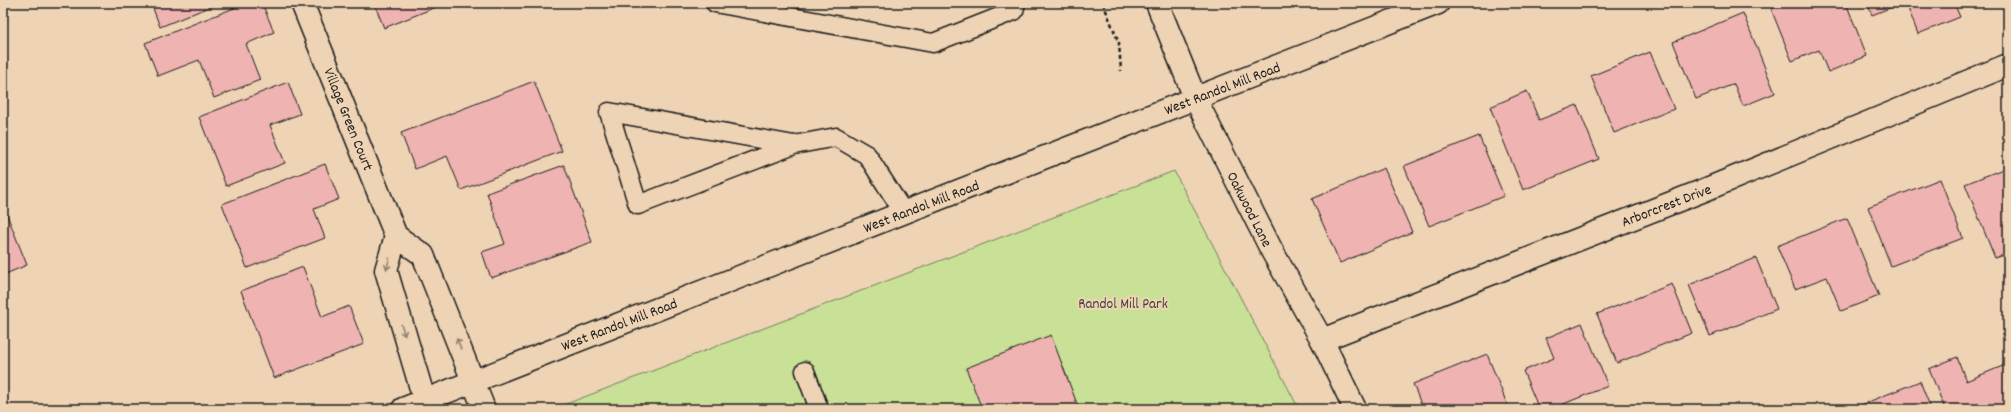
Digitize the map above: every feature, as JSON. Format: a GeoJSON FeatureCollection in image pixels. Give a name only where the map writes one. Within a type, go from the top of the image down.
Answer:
{"type":"FeatureCollection","features":[{"type":"Feature","properties":{"kind":"street","name":"Village Green Court"},"geometry":{"type":"LineString","coordinates":[[302,3],[396,236]]}},
{"type":"Feature","properties":{"kind":"street","name":"Oakwood Lane"},"geometry":{"type":"LineString","coordinates":[[1157,3],[1195,98],[1272,251],[1322,340],[1355,409]]}},
{"type":"Feature","properties":{"kind":"street","name":"West Randol Mill Road"},"geometry":{"type":"LineString","coordinates":[[404,409],[425,405],[474,380],[1438,3]]}},
{"type":"Feature","properties":{"kind":"street","name":"Arborcrest Drive"},"geometry":{"type":"LineString","coordinates":[[1322,340],[1702,191],[2008,65]]}},
{"type":"Feature","properties":{"kind":"street"},"geometry":{"type":"LineString","coordinates":[[425,405],[386,270],[396,236],[423,255],[474,380],[484,409]]}},
{"type":"Feature","properties":{"kind":"lane"},"geometry":{"type":"LineString","coordinates":[[715,3],[932,43],[1014,11],[1016,3]]}},
{"type":"Feature","properties":{"kind":"lane"},"geometry":{"type":"LineString","coordinates":[[794,145],[609,112],[638,205],[794,145],[836,137],[867,155],[904,213]]}},
{"type":"Feature","properties":{"kind":"lane"},"geometry":{"type":"LineString","coordinates":[[805,371],[819,409]]}},
{"type":"Feature","properties":{"kind":"path"},"geometry":{"type":"LineString","coordinates":[[1103,3],[1119,43],[1121,71]]}},
{"type":"Feature","properties":{"kind":"green space","name":"Randol Mill Park"},"geometry":{"type":"Polygon","coordinates":[[[1174,171],[1299,409],[553,409],[1174,171]]]}},
{"type":"Feature","properties":{"kind":"building"},"geometry":{"type":"Polygon","coordinates":[[[151,3],[219,3],[160,27],[151,3]]]}},
{"type":"Feature","properties":{"kind":"building"},"geometry":{"type":"Polygon","coordinates":[[[247,3],[262,3],[274,32],[246,44],[260,80],[214,98],[199,60],[158,76],[145,43],[247,3]]]}},
{"type":"Feature","properties":{"kind":"building"},"geometry":{"type":"Polygon","coordinates":[[[374,3],[434,3],[436,7],[384,28],[374,3]]]}},
{"type":"Feature","properties":{"kind":"building"},"geometry":{"type":"Polygon","coordinates":[[[1787,3],[1846,3],[1867,56],[1828,72],[1819,50],[1792,61],[1771,9],[1787,3]]]}},
{"type":"Feature","properties":{"kind":"building"},"geometry":{"type":"Polygon","coordinates":[[[1867,3],[1902,3],[1872,15],[1867,3]]]}},
{"type":"Feature","properties":{"kind":"building"},"geometry":{"type":"Polygon","coordinates":[[[1906,3],[1954,3],[1960,17],[1918,34],[1906,3]]]}},
{"type":"Feature","properties":{"kind":"building"},"geometry":{"type":"Polygon","coordinates":[[[1743,13],[1775,93],[1743,106],[1734,84],[1696,99],[1673,42],[1743,13]]]}},
{"type":"Feature","properties":{"kind":"building"},"geometry":{"type":"Polygon","coordinates":[[[1650,52],[1674,109],[1614,133],[1591,76],[1650,52]]]}},
{"type":"Feature","properties":{"kind":"building"},"geometry":{"type":"Polygon","coordinates":[[[534,81],[562,151],[461,190],[447,156],[415,169],[401,133],[534,81]]]}},
{"type":"Feature","properties":{"kind":"building"},"geometry":{"type":"Polygon","coordinates":[[[288,82],[300,114],[270,125],[285,163],[226,186],[199,117],[288,82]]]}},
{"type":"Feature","properties":{"kind":"building"},"geometry":{"type":"Polygon","coordinates":[[[1527,91],[1539,120],[1577,105],[1599,159],[1523,190],[1490,107],[1527,91]]]}},
{"type":"Feature","properties":{"kind":"building"},"geometry":{"type":"Polygon","coordinates":[[[1479,136],[1504,196],[1429,226],[1404,166],[1479,136]]]}},
{"type":"Feature","properties":{"kind":"building"},"geometry":{"type":"Polygon","coordinates":[[[325,164],[339,199],[314,209],[325,238],[247,268],[222,204],[325,164]]]}},
{"type":"Feature","properties":{"kind":"building"},"geometry":{"type":"Polygon","coordinates":[[[564,165],[592,242],[491,278],[482,252],[505,244],[487,193],[564,165]]]}},
{"type":"Feature","properties":{"kind":"building"},"geometry":{"type":"Polygon","coordinates":[[[2008,167],[2008,253],[1995,258],[1965,184],[2008,167]]]}},
{"type":"Feature","properties":{"kind":"building"},"geometry":{"type":"Polygon","coordinates":[[[1384,168],[1412,232],[1340,263],[1312,199],[1384,168]]]}},
{"type":"Feature","properties":{"kind":"building"},"geometry":{"type":"Polygon","coordinates":[[[1940,179],[1963,238],[1891,266],[1868,207],[1940,179]]]}},
{"type":"Feature","properties":{"kind":"building"},"geometry":{"type":"Polygon","coordinates":[[[3,205],[27,265],[3,275],[3,205]]]}},
{"type":"Feature","properties":{"kind":"building"},"geometry":{"type":"Polygon","coordinates":[[[1847,218],[1879,296],[1841,311],[1827,277],[1795,289],[1777,246],[1847,218]]]}},
{"type":"Feature","properties":{"kind":"building"},"geometry":{"type":"Polygon","coordinates":[[[1756,258],[1777,309],[1710,336],[1689,285],[1756,258]]]}},
{"type":"Feature","properties":{"kind":"building"},"geometry":{"type":"Polygon","coordinates":[[[303,267],[322,317],[349,306],[364,344],[274,378],[241,291],[303,267]]]}},
{"type":"Feature","properties":{"kind":"building"},"geometry":{"type":"Polygon","coordinates":[[[1672,284],[1692,333],[1617,363],[1597,314],[1672,284]]]}},
{"type":"Feature","properties":{"kind":"building"},"geometry":{"type":"Polygon","coordinates":[[[1582,323],[1608,386],[1551,409],[1539,409],[1523,371],[1554,358],[1546,338],[1582,323]]]}},
{"type":"Feature","properties":{"kind":"building"},"geometry":{"type":"Polygon","coordinates":[[[1051,335],[1079,409],[982,409],[966,368],[1051,335]]]}},
{"type":"Feature","properties":{"kind":"building"},"geometry":{"type":"Polygon","coordinates":[[[1487,354],[1509,409],[1423,409],[1413,384],[1487,354]]]}},
{"type":"Feature","properties":{"kind":"building"},"geometry":{"type":"Polygon","coordinates":[[[1957,357],[1966,381],[2005,365],[2008,374],[2008,409],[1945,409],[1929,369],[1957,357]]]}},
{"type":"Feature","properties":{"kind":"building"},"geometry":{"type":"Polygon","coordinates":[[[1920,381],[1931,409],[1851,409],[1920,381]]]}}]}
